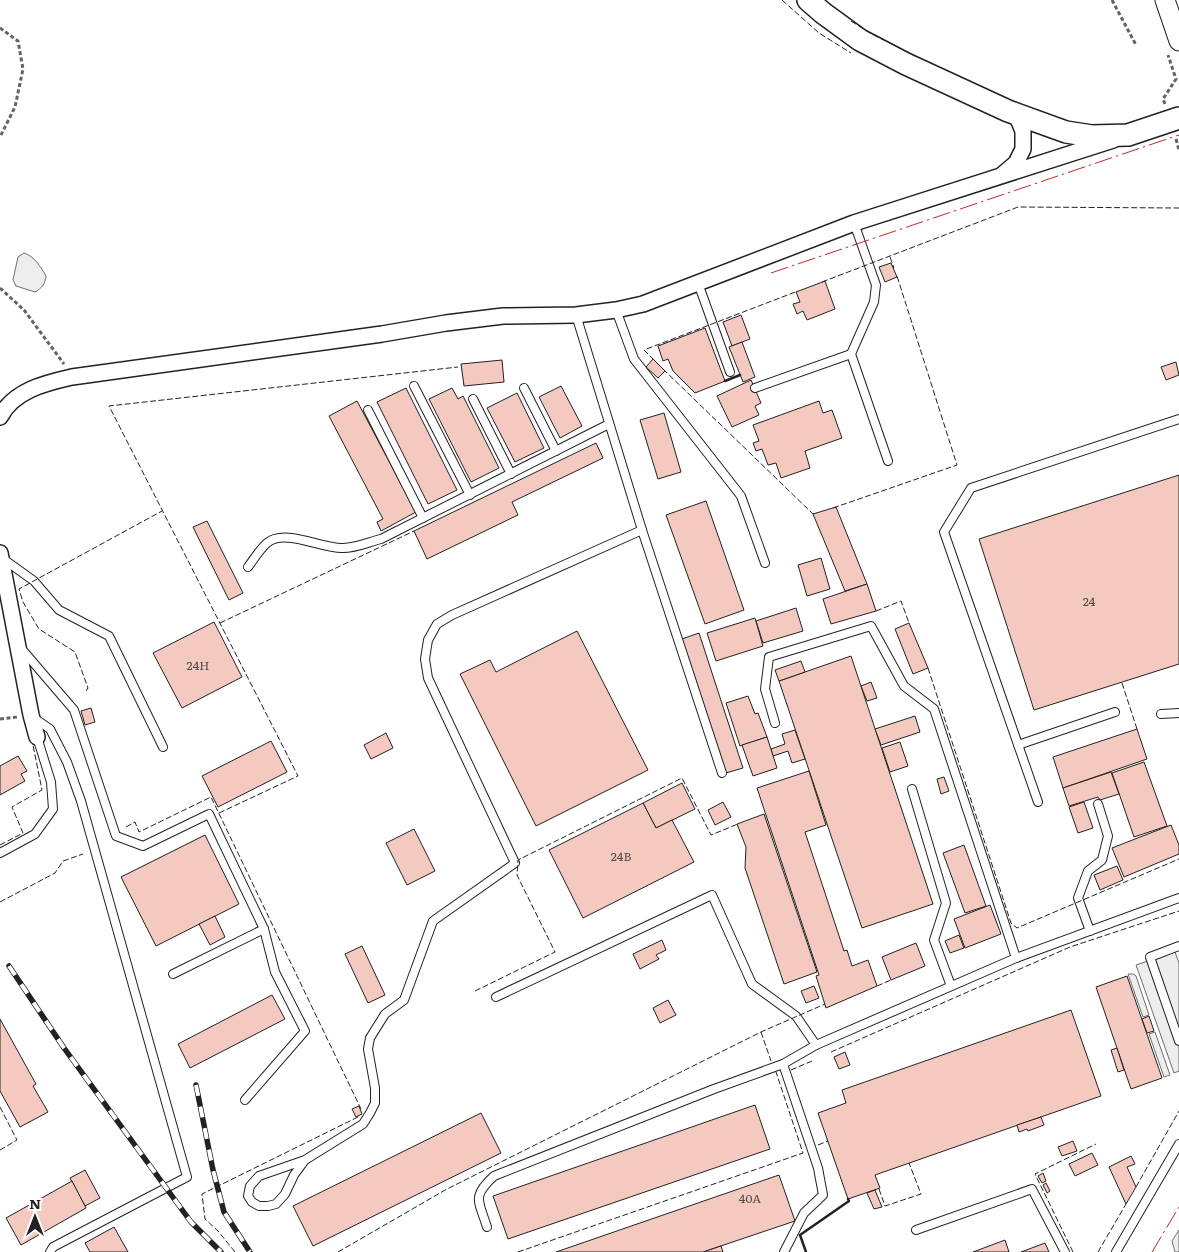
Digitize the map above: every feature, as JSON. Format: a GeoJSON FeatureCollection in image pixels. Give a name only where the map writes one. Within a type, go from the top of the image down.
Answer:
{"type":"FeatureCollection","features":[{"type":"Feature","properties":{"kind":"main road"},"geometry":{"type":"LineString","coordinates":[[808,0],[860,40],[906,64],[1008,111],[1066,132],[1092,136],[1128,135],[1175,120]]}},
{"type":"Feature","properties":{"kind":"street"},"geometry":{"type":"LineString","coordinates":[[1165,0],[1173,47]]}},
{"type":"Feature","properties":{"kind":"street"},"geometry":{"type":"LineString","coordinates":[[1000,177],[1016,162],[1022,149],[1023,131],[1018,119],[1008,111]]}},
{"type":"Feature","properties":{"kind":"street"},"geometry":{"type":"LineString","coordinates":[[0,417],[16,399],[39,385],[72,377],[503,316],[576,315],[616,310],[643,304],[854,223],[1128,135]]}},
{"type":"Feature","properties":{"kind":"street"},"geometry":{"type":"LineString","coordinates":[[0,555],[37,737]]}},
{"type":"Feature","properties":{"kind":"lane"},"geometry":{"type":"LineString","coordinates":[[854,223],[876,285],[874,302],[850,354],[888,461]]}},
{"type":"Feature","properties":{"kind":"lane"},"geometry":{"type":"LineString","coordinates":[[698,283],[730,372]]}},
{"type":"Feature","properties":{"kind":"lane"},"geometry":{"type":"LineString","coordinates":[[616,310],[634,358],[741,496],[765,563]]}},
{"type":"Feature","properties":{"kind":"lane"},"geometry":{"type":"LineString","coordinates":[[576,315],[642,530],[722,773]]}},
{"type":"Feature","properties":{"kind":"lane"},"geometry":{"type":"LineString","coordinates":[[756,388],[850,354]]}},
{"type":"Feature","properties":{"kind":"lane"},"geometry":{"type":"LineString","coordinates":[[414,386],[470,495]]}},
{"type":"Feature","properties":{"kind":"lane"},"geometry":{"type":"LineString","coordinates":[[524,388],[556,451]]}},
{"type":"Feature","properties":{"kind":"lane"},"geometry":{"type":"LineString","coordinates":[[474,399],[511,474]]}},
{"type":"Feature","properties":{"kind":"lane"},"geometry":{"type":"LineString","coordinates":[[368,410],[423,518]]}},
{"type":"Feature","properties":{"kind":"lane"},"geometry":{"type":"LineString","coordinates":[[1038,802],[944,532],[971,488],[1179,419]]}},
{"type":"Feature","properties":{"kind":"lane"},"geometry":{"type":"LineString","coordinates":[[248,567],[268,542],[276,538],[289,537],[314,544],[343,548],[381,539],[609,424]]}},
{"type":"Feature","properties":{"kind":"lane"},"geometry":{"type":"LineString","coordinates":[[305,1160],[276,1204],[259,1206],[252,1202],[248,1196],[250,1186],[259,1176],[305,1160],[363,1124],[374,1103],[375,1088],[368,1048],[370,1038],[385,1014],[404,1000],[432,921],[514,863],[428,678],[425,658],[428,640],[437,624],[452,615],[642,530]]}},
{"type":"Feature","properties":{"kind":"lane"},"geometry":{"type":"LineString","coordinates":[[0,555],[34,581],[59,610],[109,636],[163,747]]}},
{"type":"Feature","properties":{"kind":"lane"},"geometry":{"type":"LineString","coordinates":[[775,723],[765,690],[769,657],[871,626],[904,686],[934,709],[1016,958]]}},
{"type":"Feature","properties":{"kind":"lane"},"geometry":{"type":"LineString","coordinates":[[18,644],[74,710],[116,836],[143,846],[209,814],[264,929],[275,972],[305,1031],[245,1100]]}},
{"type":"Feature","properties":{"kind":"lane"},"geometry":{"type":"LineString","coordinates":[[1018,745],[1115,712]]}},
{"type":"Feature","properties":{"kind":"lane"},"geometry":{"type":"LineString","coordinates":[[1161,714],[1179,713]]}},
{"type":"Feature","properties":{"kind":"lane"},"geometry":{"type":"LineString","coordinates":[[31,715],[50,729],[67,762],[81,801],[187,1177],[53,1247],[50,1252]]}},
{"type":"Feature","properties":{"kind":"lane"},"geometry":{"type":"LineString","coordinates":[[0,853],[35,834],[53,809],[51,782],[37,737]]}},
{"type":"Feature","properties":{"kind":"lane"},"geometry":{"type":"LineString","coordinates":[[912,789],[946,903],[934,940],[951,986]]}},
{"type":"Feature","properties":{"kind":"lane"},"geometry":{"type":"LineString","coordinates":[[1090,931],[1078,898],[1088,871],[1102,860],[1108,836],[1098,804]]}},
{"type":"Feature","properties":{"kind":"lane"},"geometry":{"type":"LineString","coordinates":[[496,997],[712,895],[752,984],[796,1016],[816,1045]]}},
{"type":"Feature","properties":{"kind":"lane"},"geometry":{"type":"LineString","coordinates":[[486,1228],[478,1199],[482,1187],[494,1176],[714,1089],[783,1064],[816,1045],[1016,958],[1179,898]]}},
{"type":"Feature","properties":{"kind":"lane"},"geometry":{"type":"LineString","coordinates":[[173,974],[264,929]]}},
{"type":"Feature","properties":{"kind":"lane"},"geometry":{"type":"LineString","coordinates":[[1179,946],[1150,956],[1179,1041]]}},
{"type":"Feature","properties":{"kind":"lane"},"geometry":{"type":"LineString","coordinates":[[783,1064],[818,1168],[823,1195],[804,1213],[784,1252]]}},
{"type":"Feature","properties":{"kind":"lane"},"geometry":{"type":"LineString","coordinates":[[1116,1252],[1179,1144]]}},
{"type":"Feature","properties":{"kind":"lane"},"geometry":{"type":"LineString","coordinates":[[916,1230],[1032,1189],[1065,1252]]}},
{"type":"Feature","properties":{"kind":"path"},"geometry":{"type":"LineString","coordinates":[[1112,0],[1136,46]]}},
{"type":"Feature","properties":{"kind":"path"},"geometry":{"type":"LineString","coordinates":[[0,28],[18,41],[23,69],[15,107],[0,137]]}},
{"type":"Feature","properties":{"kind":"path"},"geometry":{"type":"LineString","coordinates":[[1173,47],[1176,79],[1163,99],[1175,120]]}},
{"type":"Feature","properties":{"kind":"path"},"geometry":{"type":"LineString","coordinates":[[0,288],[24,310],[72,377]]}},
{"type":"Feature","properties":{"kind":"shaded area"},"geometry":{"type":"Polygon","coordinates":[[[24,253],[34,259],[46,276],[43,286],[35,292],[16,286],[13,280],[18,257],[24,253]]]}},
{"type":"Feature","properties":{"kind":"shaded area"},"geometry":{"type":"Polygon","coordinates":[[[1175,952],[1179,963],[1179,1071],[1174,1073],[1136,965],[1175,952]]]}},
{"type":"Feature","properties":{"kind":"shaded area"},"geometry":{"type":"Polygon","coordinates":[[[1128,974],[1136,976],[1149,1015],[1143,1017],[1128,974]]]}},
{"type":"Feature","properties":{"kind":"shaded area"},"geometry":{"type":"Polygon","coordinates":[[[1155,1032],[1170,1075],[1164,1077],[1149,1034],[1155,1032]]]}},
{"type":"Feature","properties":{"kind":"shaded area"},"geometry":{"type":"Polygon","coordinates":[[[1179,1230],[1179,1252],[1175,1252],[1172,1241],[1179,1230]]]}},
{"type":"Feature","properties":{"kind":"building"},"geometry":{"type":"Polygon","coordinates":[[[891,263],[897,277],[885,282],[879,267],[891,263]]]}},
{"type":"Feature","properties":{"kind":"building"},"geometry":{"type":"Polygon","coordinates":[[[825,281],[835,309],[807,320],[803,311],[797,314],[793,304],[800,302],[796,292],[825,281]]]}},
{"type":"Feature","properties":{"kind":"building"},"geometry":{"type":"Polygon","coordinates":[[[741,315],[750,339],[732,346],[723,322],[741,315]]]}},
{"type":"Feature","properties":{"kind":"building"},"geometry":{"type":"Polygon","coordinates":[[[705,328],[725,381],[695,393],[673,371],[668,359],[663,361],[658,346],[705,328]]]}},
{"type":"Feature","properties":{"kind":"building"},"geometry":{"type":"Polygon","coordinates":[[[742,342],[755,377],[743,382],[729,347],[742,342]]]}},
{"type":"Feature","properties":{"kind":"building"},"geometry":{"type":"Polygon","coordinates":[[[653,359],[665,371],[658,378],[646,367],[653,359]]]}},
{"type":"Feature","properties":{"kind":"building"},"geometry":{"type":"Polygon","coordinates":[[[502,360],[504,382],[464,386],[461,364],[502,360]]]}},
{"type":"Feature","properties":{"kind":"building"},"geometry":{"type":"Polygon","coordinates":[[[1176,362],[1179,375],[1166,380],[1161,367],[1176,362]]]}},
{"type":"Feature","properties":{"kind":"building"},"geometry":{"type":"Polygon","coordinates":[[[751,380],[761,403],[755,406],[759,415],[732,427],[717,396],[751,380]]]}},
{"type":"Feature","properties":{"kind":"building"},"geometry":{"type":"Polygon","coordinates":[[[561,386],[582,426],[560,438],[539,397],[561,386]]]}},
{"type":"Feature","properties":{"kind":"building"},"geometry":{"type":"Polygon","coordinates":[[[406,388],[457,490],[428,504],[377,402],[406,388]]]}},
{"type":"Feature","properties":{"kind":"building"},"geometry":{"type":"Polygon","coordinates":[[[452,388],[458,399],[463,396],[499,468],[471,482],[429,399],[452,388]]]}},
{"type":"Feature","properties":{"kind":"building"},"geometry":{"type":"Polygon","coordinates":[[[517,393],[544,448],[515,462],[487,408],[517,393]]]}},
{"type":"Feature","properties":{"kind":"building"},"geometry":{"type":"Polygon","coordinates":[[[357,401],[416,512],[381,531],[377,522],[383,519],[329,416],[357,401]]]}},
{"type":"Feature","properties":{"kind":"building"},"geometry":{"type":"Polygon","coordinates":[[[819,401],[823,413],[832,410],[842,438],[805,451],[810,468],[781,478],[776,463],[768,465],[762,449],[756,451],[753,443],[759,441],[753,425],[819,401]]]}},
{"type":"Feature","properties":{"kind":"building"},"geometry":{"type":"Polygon","coordinates":[[[664,413],[681,472],[658,479],[640,420],[664,413]]]}},
{"type":"Feature","properties":{"kind":"building"},"geometry":{"type":"Polygon","coordinates":[[[596,443],[603,458],[512,502],[518,515],[427,559],[414,531],[596,443]]]}},
{"type":"Feature","properties":{"kind":"building"},"geometry":{"type":"Polygon","coordinates":[[[1179,475],[1179,664],[1034,710],[979,539],[1179,475]]]}},
{"type":"Feature","properties":{"kind":"building"},"geometry":{"type":"Polygon","coordinates":[[[706,501],[744,610],[705,624],[666,515],[706,501]]]}},
{"type":"Feature","properties":{"kind":"building"},"geometry":{"type":"Polygon","coordinates":[[[836,507],[867,584],[845,591],[813,514],[836,507]]]}},
{"type":"Feature","properties":{"kind":"building"},"geometry":{"type":"Polygon","coordinates":[[[207,521],[243,593],[229,600],[193,527],[207,521]]]}},
{"type":"Feature","properties":{"kind":"building"},"geometry":{"type":"Polygon","coordinates":[[[821,558],[830,589],[807,596],[798,565],[821,558]]]}},
{"type":"Feature","properties":{"kind":"building"},"geometry":{"type":"Polygon","coordinates":[[[867,584],[876,611],[831,624],[823,599],[867,584]]]}},
{"type":"Feature","properties":{"kind":"building"},"geometry":{"type":"Polygon","coordinates":[[[796,608],[803,631],[763,643],[756,621],[796,608]]]}},
{"type":"Feature","properties":{"kind":"building"},"geometry":{"type":"Polygon","coordinates":[[[755,618],[763,646],[716,661],[707,633],[755,618]]]}},
{"type":"Feature","properties":{"kind":"building"},"geometry":{"type":"Polygon","coordinates":[[[214,622],[242,677],[182,708],[153,653],[214,622]]]}},
{"type":"Feature","properties":{"kind":"building"},"geometry":{"type":"Polygon","coordinates":[[[909,623],[928,668],[913,674],[895,629],[909,623]]]}},
{"type":"Feature","properties":{"kind":"building"},"geometry":{"type":"Polygon","coordinates":[[[577,631],[648,770],[536,826],[460,674],[490,660],[496,672],[577,631]]]}},
{"type":"Feature","properties":{"kind":"building"},"geometry":{"type":"Polygon","coordinates":[[[699,633],[743,768],[726,773],[682,639],[699,633]]]}},
{"type":"Feature","properties":{"kind":"building"},"geometry":{"type":"Polygon","coordinates":[[[851,656],[933,904],[862,928],[779,681],[851,656]]]}},
{"type":"Feature","properties":{"kind":"building"},"geometry":{"type":"Polygon","coordinates":[[[801,661],[805,672],[779,681],[775,670],[801,661]]]}},
{"type":"Feature","properties":{"kind":"building"},"geometry":{"type":"Polygon","coordinates":[[[871,682],[877,698],[867,701],[861,686],[871,682]]]}},
{"type":"Feature","properties":{"kind":"building"},"geometry":{"type":"Polygon","coordinates":[[[748,696],[755,714],[758,713],[767,737],[740,746],[726,703],[748,696]]]}},
{"type":"Feature","properties":{"kind":"building"},"geometry":{"type":"Polygon","coordinates":[[[91,708],[95,722],[85,725],[81,711],[91,708]]]}},
{"type":"Feature","properties":{"kind":"building"},"geometry":{"type":"Polygon","coordinates":[[[915,716],[920,732],[881,745],[875,729],[915,716]]]}},
{"type":"Feature","properties":{"kind":"building"},"geometry":{"type":"Polygon","coordinates":[[[1137,729],[1147,759],[1063,788],[1053,757],[1137,729]]]}},
{"type":"Feature","properties":{"kind":"building"},"geometry":{"type":"Polygon","coordinates":[[[795,730],[805,759],[792,763],[788,751],[773,756],[771,749],[785,744],[782,734],[795,730]]]}},
{"type":"Feature","properties":{"kind":"building"},"geometry":{"type":"Polygon","coordinates":[[[386,733],[393,748],[371,759],[364,745],[386,733]]]}},
{"type":"Feature","properties":{"kind":"building"},"geometry":{"type":"Polygon","coordinates":[[[767,737],[777,768],[753,776],[742,745],[767,737]]]}},
{"type":"Feature","properties":{"kind":"building"},"geometry":{"type":"Polygon","coordinates":[[[271,741],[287,772],[218,807],[202,776],[271,741]]]}},
{"type":"Feature","properties":{"kind":"building"},"geometry":{"type":"Polygon","coordinates":[[[900,742],[908,766],[890,772],[882,748],[900,742]]]}},
{"type":"Feature","properties":{"kind":"building"},"geometry":{"type":"Polygon","coordinates":[[[18,756],[27,771],[21,774],[25,781],[0,795],[0,766],[18,756]]]}},
{"type":"Feature","properties":{"kind":"building"},"geometry":{"type":"Polygon","coordinates":[[[1144,762],[1167,826],[1134,837],[1112,773],[1144,762]]]}},
{"type":"Feature","properties":{"kind":"building"},"geometry":{"type":"Polygon","coordinates":[[[809,771],[826,825],[805,832],[844,951],[847,950],[852,966],[868,960],[877,986],[826,1008],[816,976],[819,975],[757,788],[809,771]]]}},
{"type":"Feature","properties":{"kind":"building"},"geometry":{"type":"Polygon","coordinates":[[[1111,772],[1119,794],[1100,800],[1098,797],[1069,806],[1063,788],[1111,772]]]}},
{"type":"Feature","properties":{"kind":"building"},"geometry":{"type":"Polygon","coordinates":[[[944,777],[949,791],[941,794],[937,779],[944,777]]]}},
{"type":"Feature","properties":{"kind":"building"},"geometry":{"type":"Polygon","coordinates":[[[682,783],[695,809],[656,828],[643,803],[682,783]]]}},
{"type":"Feature","properties":{"kind":"building"},"geometry":{"type":"Polygon","coordinates":[[[723,802],[731,817],[715,825],[708,810],[723,802]]]}},
{"type":"Feature","properties":{"kind":"building"},"geometry":{"type":"Polygon","coordinates":[[[1084,802],[1093,828],[1078,833],[1069,807],[1084,802]]]}},
{"type":"Feature","properties":{"kind":"building"},"geometry":{"type":"Polygon","coordinates":[[[643,803],[656,828],[672,820],[694,862],[583,918],[549,850],[643,803]]]}},
{"type":"Feature","properties":{"kind":"building"},"geometry":{"type":"Polygon","coordinates":[[[764,814],[817,972],[784,984],[745,868],[746,847],[737,824],[764,814]]]}},
{"type":"Feature","properties":{"kind":"building"},"geometry":{"type":"Polygon","coordinates":[[[1171,825],[1179,845],[1179,854],[1124,877],[1112,848],[1171,825]]]}},
{"type":"Feature","properties":{"kind":"building"},"geometry":{"type":"Polygon","coordinates":[[[414,829],[435,871],[407,885],[386,843],[414,829]]]}},
{"type":"Feature","properties":{"kind":"building"},"geometry":{"type":"Polygon","coordinates":[[[205,835],[239,904],[156,946],[121,877],[205,835]]]}},
{"type":"Feature","properties":{"kind":"building"},"geometry":{"type":"Polygon","coordinates":[[[964,845],[986,906],[965,913],[943,853],[964,845]]]}},
{"type":"Feature","properties":{"kind":"building"},"geometry":{"type":"Polygon","coordinates":[[[1117,866],[1123,880],[1100,890],[1094,875],[1117,866]]]}},
{"type":"Feature","properties":{"kind":"building"},"geometry":{"type":"Polygon","coordinates":[[[990,905],[1001,934],[965,948],[954,919],[990,905]]]}},
{"type":"Feature","properties":{"kind":"building"},"geometry":{"type":"Polygon","coordinates":[[[215,916],[225,937],[210,945],[199,924],[215,916]]]}},
{"type":"Feature","properties":{"kind":"building"},"geometry":{"type":"Polygon","coordinates":[[[959,935],[964,948],[950,953],[945,941],[959,935]]]}},
{"type":"Feature","properties":{"kind":"building"},"geometry":{"type":"Polygon","coordinates":[[[662,940],[666,950],[656,955],[659,959],[640,969],[633,954],[662,940]]]}},
{"type":"Feature","properties":{"kind":"building"},"geometry":{"type":"Polygon","coordinates":[[[916,943],[925,966],[891,980],[882,957],[916,943]]]}},
{"type":"Feature","properties":{"kind":"building"},"geometry":{"type":"Polygon","coordinates":[[[362,946],[385,995],[368,1003],[345,954],[362,946]]]}},
{"type":"Feature","properties":{"kind":"building"},"geometry":{"type":"Polygon","coordinates":[[[1127,976],[1162,1078],[1131,1089],[1096,987],[1127,976]]]}},
{"type":"Feature","properties":{"kind":"building"},"geometry":{"type":"Polygon","coordinates":[[[814,986],[819,998],[806,1003],[801,991],[814,986]]]}},
{"type":"Feature","properties":{"kind":"building"},"geometry":{"type":"Polygon","coordinates":[[[272,995],[285,1019],[190,1068],[178,1044],[272,995]]]}},
{"type":"Feature","properties":{"kind":"building"},"geometry":{"type":"Polygon","coordinates":[[[668,1000],[676,1015],[660,1023],[653,1008],[668,1000]]]}},
{"type":"Feature","properties":{"kind":"building"},"geometry":{"type":"Polygon","coordinates":[[[1071,1010],[1101,1096],[875,1175],[880,1188],[848,1199],[818,1113],[846,1103],[842,1090],[1071,1010]]]}},
{"type":"Feature","properties":{"kind":"building"},"geometry":{"type":"Polygon","coordinates":[[[1149,1016],[1154,1031],[1147,1033],[1142,1019],[1149,1016]]]}},
{"type":"Feature","properties":{"kind":"building"},"geometry":{"type":"Polygon","coordinates":[[[0,1019],[36,1084],[33,1086],[48,1112],[20,1127],[0,1091],[0,1019]]]}},
{"type":"Feature","properties":{"kind":"building"},"geometry":{"type":"Polygon","coordinates":[[[1117,1048],[1124,1070],[1118,1072],[1111,1050],[1117,1048]]]}},
{"type":"Feature","properties":{"kind":"building"},"geometry":{"type":"Polygon","coordinates":[[[845,1052],[850,1065],[839,1069],[834,1057],[845,1052]]]}},
{"type":"Feature","properties":{"kind":"building"},"geometry":{"type":"Polygon","coordinates":[[[755,1105],[770,1149],[508,1239],[493,1196],[755,1105]]]}},
{"type":"Feature","properties":{"kind":"building"},"geometry":{"type":"Polygon","coordinates":[[[359,1106],[362,1114],[356,1117],[352,1109],[359,1106]]]}},
{"type":"Feature","properties":{"kind":"building"},"geometry":{"type":"Polygon","coordinates":[[[481,1113],[501,1153],[313,1246],[293,1206],[481,1113]]]}},
{"type":"Feature","properties":{"kind":"building"},"geometry":{"type":"Polygon","coordinates":[[[1041,1117],[1044,1125],[1019,1132],[1017,1125],[1041,1117]]]}},
{"type":"Feature","properties":{"kind":"building"},"geometry":{"type":"Polygon","coordinates":[[[1073,1141],[1077,1151],[1062,1156],[1058,1147],[1073,1141]]]}},
{"type":"Feature","properties":{"kind":"building"},"geometry":{"type":"Polygon","coordinates":[[[1092,1153],[1098,1165],[1075,1176],[1069,1164],[1092,1153]]]}},
{"type":"Feature","properties":{"kind":"building"},"geometry":{"type":"Polygon","coordinates":[[[1131,1156],[1135,1164],[1127,1167],[1136,1187],[1126,1204],[1109,1167],[1131,1156]]]}},
{"type":"Feature","properties":{"kind":"building"},"geometry":{"type":"Polygon","coordinates":[[[85,1170],[100,1198],[85,1206],[70,1178],[85,1170]]]}},
{"type":"Feature","properties":{"kind":"building"},"geometry":{"type":"Polygon","coordinates":[[[1043,1173],[1046,1181],[1042,1183],[1038,1176],[1043,1173]]]}},
{"type":"Feature","properties":{"kind":"building"},"geometry":{"type":"Polygon","coordinates":[[[779,1175],[795,1221],[703,1252],[556,1252],[779,1175]]]}},
{"type":"Feature","properties":{"kind":"building"},"geometry":{"type":"Polygon","coordinates":[[[72,1181],[86,1208],[21,1245],[6,1218],[72,1181]]]}},
{"type":"Feature","properties":{"kind":"building"},"geometry":{"type":"Polygon","coordinates":[[[1046,1183],[1050,1191],[1047,1193],[1043,1185],[1046,1183]]]}},
{"type":"Feature","properties":{"kind":"building"},"geometry":{"type":"Polygon","coordinates":[[[875,1190],[882,1207],[874,1209],[867,1193],[875,1190]]]}},
{"type":"Feature","properties":{"kind":"building"},"geometry":{"type":"Polygon","coordinates":[[[114,1227],[128,1252],[90,1252],[85,1243],[114,1227]]]}},
{"type":"Feature","properties":{"kind":"building"},"geometry":{"type":"Polygon","coordinates":[[[1005,1240],[1009,1252],[973,1252],[1005,1240]]]}},
{"type":"Feature","properties":{"kind":"building"},"geometry":{"type":"Polygon","coordinates":[[[1045,1243],[1049,1252],[1021,1252],[1045,1243]]]}},
{"type":"Feature","properties":{"kind":"building"},"geometry":{"type":"Polygon","coordinates":[[[721,1246],[723,1252],[706,1252],[706,1251],[721,1246]]]}},
{"type":"Feature","properties":{"kind":"railway"},"geometry":{"type":"LineString","coordinates":[[9,966],[64,1048],[191,1222],[221,1252]]}},
{"type":"Feature","properties":{"kind":"railway"},"geometry":{"type":"LineString","coordinates":[[196,1085],[213,1170],[224,1212],[250,1252]]}},
{"type":"Feature","properties":{"kind":"fence"},"geometry":{"type":"LineString","coordinates":[[782,0],[819,33],[851,53]]}},
{"type":"Feature","properties":{"kind":"fence"},"geometry":{"type":"LineString","coordinates":[[851,21],[917,57]]}},
{"type":"Feature","properties":{"kind":"fence"},"geometry":{"type":"LineString","coordinates":[[822,282],[1018,207],[1179,208]]}},
{"type":"Feature","properties":{"kind":"fence"},"geometry":{"type":"LineString","coordinates":[[890,257],[894,268]]}},
{"type":"Feature","properties":{"kind":"fence"},"geometry":{"type":"LineString","coordinates":[[833,508],[957,465],[897,276]]}},
{"type":"Feature","properties":{"kind":"fence"},"geometry":{"type":"LineString","coordinates":[[654,360],[644,350],[798,291]]}},
{"type":"Feature","properties":{"kind":"fence"},"geometry":{"type":"LineString","coordinates":[[219,813],[298,776],[109,406],[458,367]]}},
{"type":"Feature","properties":{"kind":"fence"},"geometry":{"type":"LineString","coordinates":[[663,369],[813,514],[817,513]]}},
{"type":"Feature","properties":{"kind":"fence"},"geometry":{"type":"LineString","coordinates":[[86,691],[88,688],[75,652],[39,629],[23,602],[19,589],[162,511]]}},
{"type":"Feature","properties":{"kind":"fence"},"geometry":{"type":"LineString","coordinates":[[220,623],[414,531]]}},
{"type":"Feature","properties":{"kind":"fence"},"geometry":{"type":"LineString","coordinates":[[876,611],[901,601],[909,623]]}},
{"type":"Feature","properties":{"kind":"fence"},"geometry":{"type":"LineString","coordinates":[[928,668],[1011,923],[1017,928],[1179,859]]}},
{"type":"Feature","properties":{"kind":"fence"},"geometry":{"type":"LineString","coordinates":[[1122,683],[1137,729]]}},
{"type":"Feature","properties":{"kind":"fence"},"geometry":{"type":"LineString","coordinates":[[0,845],[23,833],[12,807],[42,790],[33,745]]}},
{"type":"Feature","properties":{"kind":"fence"},"geometry":{"type":"LineString","coordinates":[[475,991],[555,952],[517,875],[518,860],[682,778],[711,835],[738,824]]}},
{"type":"Feature","properties":{"kind":"fence"},"geometry":{"type":"LineString","coordinates":[[126,827],[135,822],[139,832],[211,797],[361,1109]]}},
{"type":"Feature","properties":{"kind":"fence"},"geometry":{"type":"LineString","coordinates":[[0,902],[55,873],[63,861],[83,854]]}},
{"type":"Feature","properties":{"kind":"fence"},"geometry":{"type":"LineString","coordinates":[[831,1052],[1070,947],[1179,911]]}},
{"type":"Feature","properties":{"kind":"fence"},"geometry":{"type":"LineString","coordinates":[[877,986],[891,980]]}},
{"type":"Feature","properties":{"kind":"fence"},"geometry":{"type":"LineString","coordinates":[[338,1252],[447,1189],[761,1032],[825,1004]]}},
{"type":"Feature","properties":{"kind":"fence"},"geometry":{"type":"LineString","coordinates":[[761,1032],[771,1061]]}},
{"type":"Feature","properties":{"kind":"fence"},"geometry":{"type":"LineString","coordinates":[[791,1070],[812,1061]]}},
{"type":"Feature","properties":{"kind":"fence"},"geometry":{"type":"LineString","coordinates":[[518,1252],[803,1153],[776,1072]]}},
{"type":"Feature","properties":{"kind":"fence"},"geometry":{"type":"LineString","coordinates":[[0,1107],[17,1140],[0,1150]]}},
{"type":"Feature","properties":{"kind":"fence"},"geometry":{"type":"LineString","coordinates":[[1136,1187],[1179,1111]]}},
{"type":"Feature","properties":{"kind":"fence"},"geometry":{"type":"LineString","coordinates":[[235,1252],[218,1231],[205,1219],[202,1194],[360,1116]]}},
{"type":"Feature","properties":{"kind":"fence"},"geometry":{"type":"LineString","coordinates":[[818,1145],[828,1141]]}},
{"type":"Feature","properties":{"kind":"fence"},"geometry":{"type":"LineString","coordinates":[[1073,1252],[1035,1174],[1096,1144]]}},
{"type":"Feature","properties":{"kind":"fence"},"geometry":{"type":"LineString","coordinates":[[879,1189],[885,1206],[921,1194],[909,1163]]}},
{"type":"Feature","properties":{"kind":"fence"},"geometry":{"type":"LineString","coordinates":[[1098,1252],[1126,1204]]}},
{"type":"Feature","properties":{"kind":"wall"},"geometry":{"type":"LineString","coordinates":[[725,381],[740,375]]}},
{"type":"Feature","properties":{"kind":"wall"},"geometry":{"type":"LineString","coordinates":[[806,1252],[800,1235],[849,1201],[848,1199]]}},
{"type":"Feature","properties":{"kind":"power"},"geometry":{"type":"LineString","coordinates":[[771,273],[1179,135]]}},
{"type":"Feature","properties":{"kind":"power"},"geometry":{"type":"LineString","coordinates":[[1152,1252],[1179,1207]]}}]}
